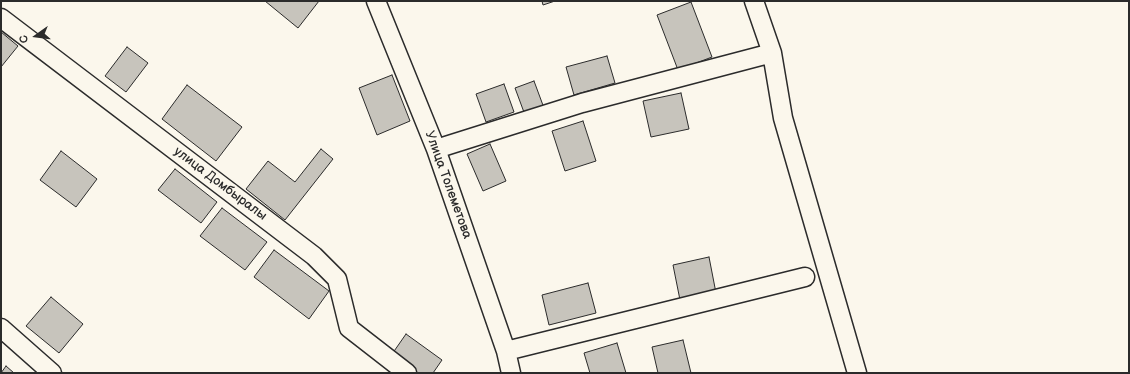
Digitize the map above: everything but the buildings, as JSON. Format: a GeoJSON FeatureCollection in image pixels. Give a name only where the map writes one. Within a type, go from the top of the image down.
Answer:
{"type":"FeatureCollection","features":[{"type":"Feature","properties":{"kind":"street","name":"Улица Толеметова"},"geometry":{"type":"LineString","coordinates":[[376,1],[436,149],[506,351],[512,373]]}},
{"type":"Feature","properties":{"kind":"street"},"geometry":{"type":"LineString","coordinates":[[754,1],[772,53],[783,118],[857,373]]}},
{"type":"Feature","properties":{"kind":"street","name":"улица Домбыралы"},"geometry":{"type":"LineString","coordinates":[[1,18],[314,256],[337,279],[349,328],[407,373]]}},
{"type":"Feature","properties":{"kind":"street"},"geometry":{"type":"LineString","coordinates":[[436,149],[582,103],[772,53]]}},
{"type":"Feature","properties":{"kind":"street"},"geometry":{"type":"LineString","coordinates":[[506,351],[805,277]]}},
{"type":"Feature","properties":{"kind":"street"},"geometry":{"type":"LineString","coordinates":[[1,328],[52,373]]}}]}
